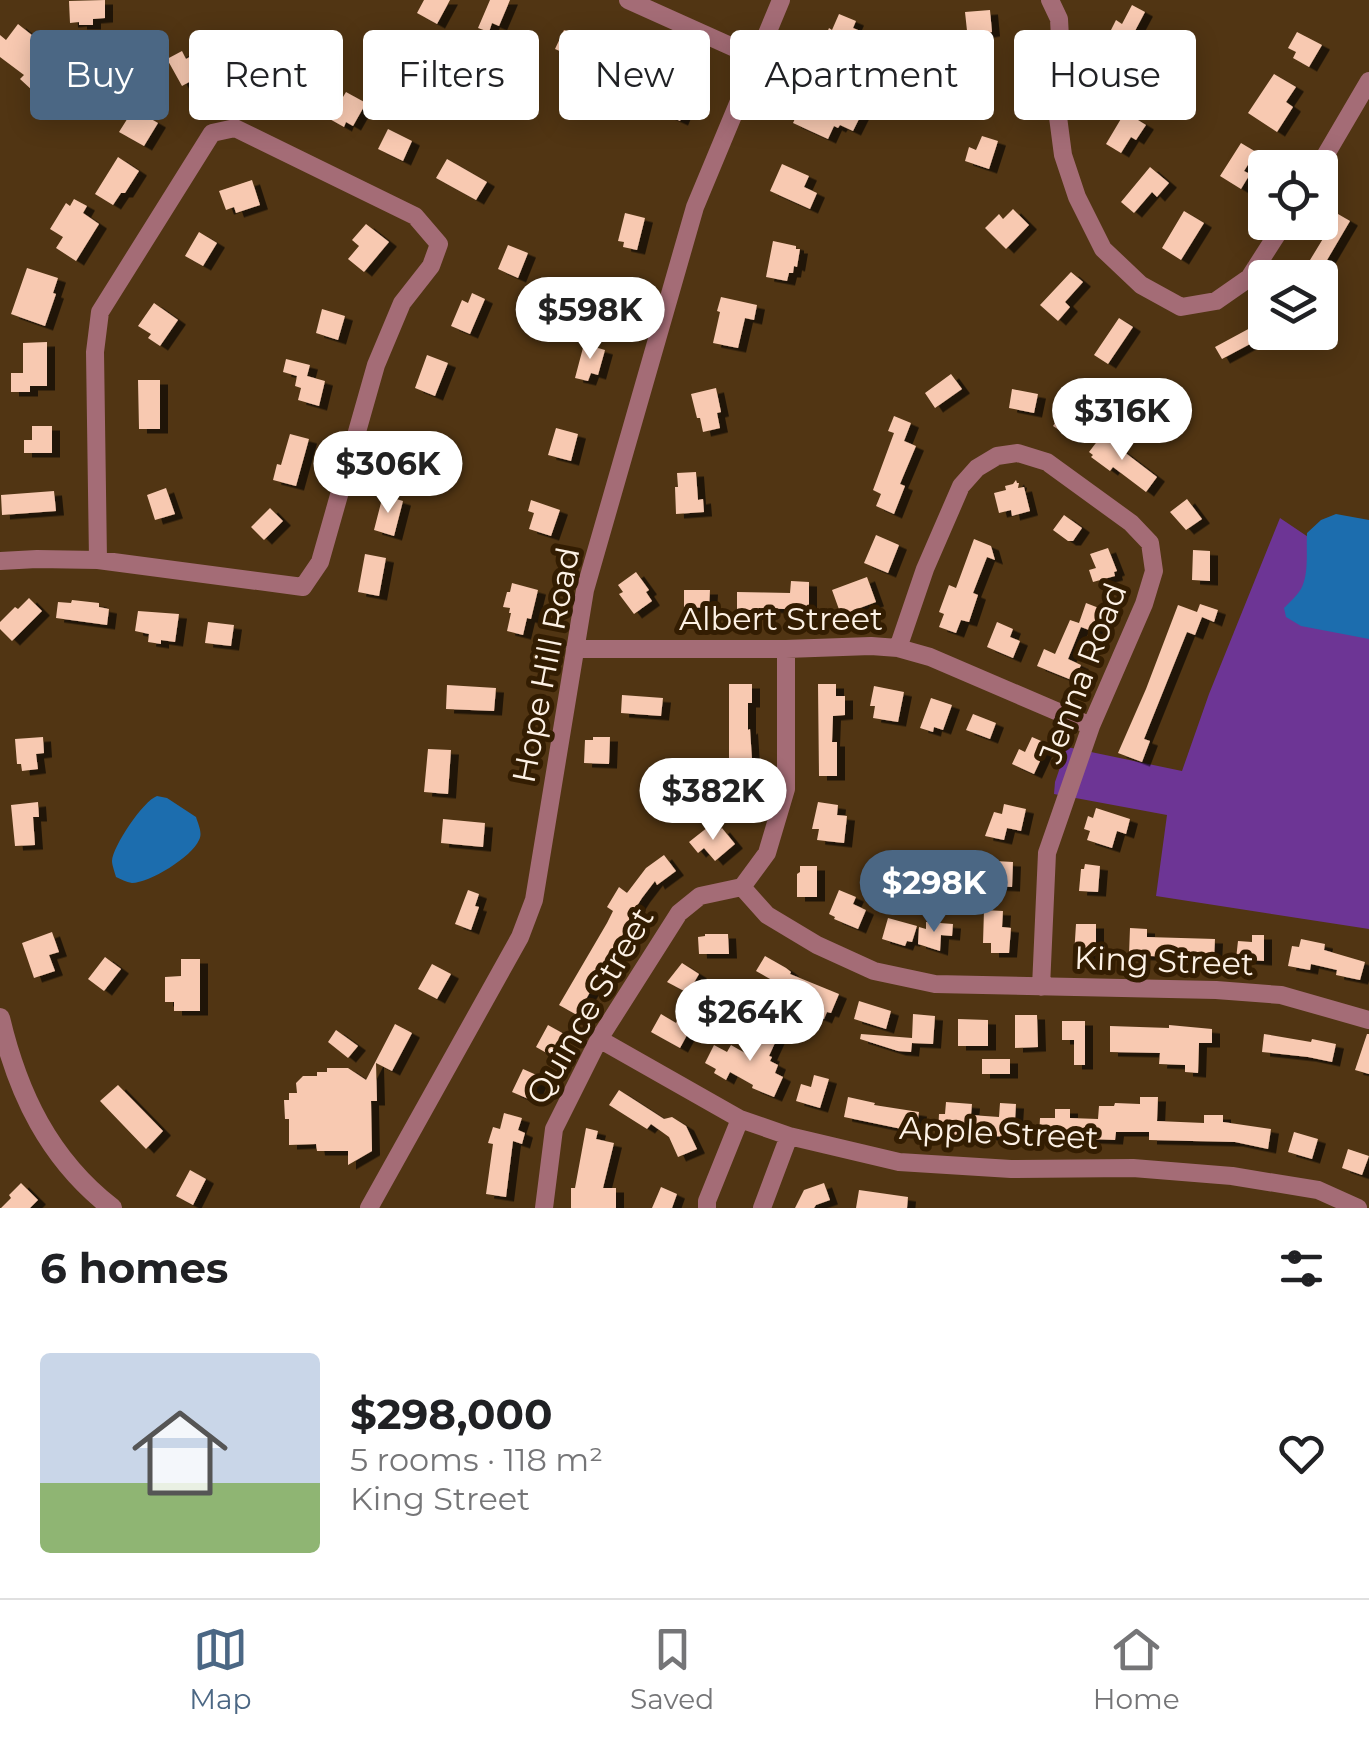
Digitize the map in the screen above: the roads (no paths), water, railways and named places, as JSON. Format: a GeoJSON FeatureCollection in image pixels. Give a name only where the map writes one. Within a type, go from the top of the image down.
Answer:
{"type":"FeatureCollection","features":[{"type":"Feature","properties":{"kind":"street"},"geometry":{"type":"LineString","coordinates":[[628,0],[730,46]]}},
{"type":"Feature","properties":{"kind":"street","name":"Hope Hill Road"},"geometry":{"type":"LineString","coordinates":[[769,30],[781,0]]}},
{"type":"Feature","properties":{"kind":"street"},"geometry":{"type":"LineString","coordinates":[[1050,0],[1060,19],[1058,117],[1063,155],[1103,250],[1141,285],[1182,307],[1216,300],[1248,278],[1273,240]]}},
{"type":"Feature","properties":{"kind":"street"},"geometry":{"type":"LineString","coordinates":[[1329,150],[1369,81]]}},
{"type":"Feature","properties":{"kind":"street","name":"Hope Hill Road"},"geometry":{"type":"LineString","coordinates":[[369,1208],[520,937],[534,900],[585,590],[695,207],[731,120]]}},
{"type":"Feature","properties":{"kind":"street"},"geometry":{"type":"LineString","coordinates":[[0,561],[98,560],[303,587],[320,562],[383,350],[402,303],[431,266],[439,244],[415,216],[235,128],[212,133],[100,312],[95,352],[98,560]]}},
{"type":"Feature","properties":{"kind":"street","name":"Jenna Road"},"geometry":{"type":"LineString","coordinates":[[898,648],[925,569],[961,486],[976,468],[997,456],[1018,453],[1048,462],[1131,523],[1150,543],[1154,572],[1144,604],[1091,726],[1047,853],[1041,987]]}},
{"type":"Feature","properties":{"kind":"street","name":"Albert Street"},"geometry":{"type":"LineString","coordinates":[[575,649],[898,648],[930,657],[1091,726]]}},
{"type":"Feature","properties":{"kind":"street"},"geometry":{"type":"LineString","coordinates":[[742,888],[767,853],[786,789],[786,649]]}},
{"type":"Feature","properties":{"kind":"street","name":"King Street"},"geometry":{"type":"LineString","coordinates":[[742,888],[766,915],[817,946],[874,971],[936,984],[1281,995],[1369,1020]]}},
{"type":"Feature","properties":{"kind":"street","name":"Quince Street"},"geometry":{"type":"LineString","coordinates":[[544,1208],[554,1128],[598,1039],[679,913],[700,896],[742,888]]}},
{"type":"Feature","properties":{"kind":"street"},"geometry":{"type":"LineString","coordinates":[[0,1018],[22,1091],[46,1136],[65,1162],[112,1208]]}},
{"type":"Feature","properties":{"kind":"street","name":"Apple Street"},"geometry":{"type":"LineString","coordinates":[[598,1039],[740,1119],[790,1136],[899,1162],[1011,1169],[1133,1168],[1232,1176],[1318,1190],[1358,1208]]}},
{"type":"Feature","properties":{"kind":"street"},"geometry":{"type":"LineString","coordinates":[[707,1208],[740,1119]]}},
{"type":"Feature","properties":{"kind":"street"},"geometry":{"type":"LineString","coordinates":[[762,1208],[790,1136]]}},
{"type":"Feature","properties":{"kind":"water"},"geometry":{"type":"Polygon","coordinates":[[[1336,514],[1369,520],[1369,639],[1301,626],[1286,617],[1284,608],[1304,581],[1307,533],[1321,520],[1336,514]]]}},
{"type":"Feature","properties":{"kind":"water"},"geometry":{"type":"Polygon","coordinates":[[[157,796],[196,817],[200,837],[195,847],[149,879],[132,883],[116,877],[112,863],[123,835],[157,796]]]}}]}
